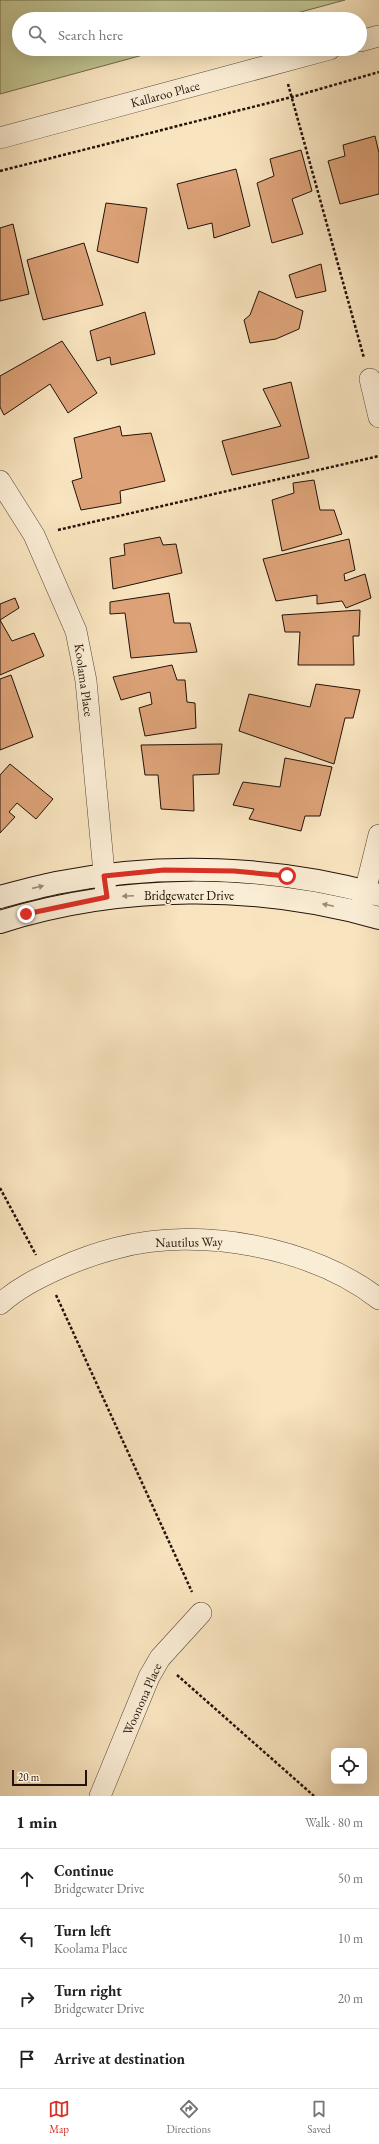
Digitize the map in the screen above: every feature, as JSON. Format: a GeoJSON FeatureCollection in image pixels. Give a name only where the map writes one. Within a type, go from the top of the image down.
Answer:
{"type":"FeatureCollection","features":[{"type":"Feature","properties":{"kind":"street"},"geometry":{"type":"LineString","coordinates":[[367,39],[379,36]]}},
{"type":"Feature","properties":{"kind":"street","name":"Kallaroo Place"},"geometry":{"type":"LineString","coordinates":[[0,138],[304,56]]}},
{"type":"Feature","properties":{"kind":"street"},"geometry":{"type":"LineString","coordinates":[[370,379],[379,417]]}},
{"type":"Feature","properties":{"kind":"street","name":"Koolama Place"},"geometry":{"type":"LineString","coordinates":[[0,481],[34,535],[76,631],[82,656],[107,897]]}},
{"type":"Feature","properties":{"kind":"street"},"geometry":{"type":"LineString","coordinates":[[370,915],[379,835]]}},
{"type":"Feature","properties":{"kind":"street","name":"Bridgewater Drive"},"geometry":{"type":"LineString","coordinates":[[0,897],[57,883],[104,876],[164,870],[234,871],[287,876],[372,893]]}},
{"type":"Feature","properties":{"kind":"street","name":"Bridgewater Drive"},"geometry":{"type":"LineString","coordinates":[[0,922],[26,914],[107,897],[184,893],[258,895],[308,901],[370,915]]}},
{"type":"Feature","properties":{"kind":"street","name":"Nautilus Way"},"geometry":{"type":"LineString","coordinates":[[0,1304],[26,1284],[86,1257],[118,1247],[195,1240],[234,1242],[271,1249],[310,1261],[344,1277],[379,1300]]}},
{"type":"Feature","properties":{"kind":"street","name":"Woonona Place"},"geometry":{"type":"LineString","coordinates":[[100,1796],[149,1677],[160,1658],[201,1613]]}},
{"type":"Feature","properties":{"kind":"path"},"geometry":{"type":"LineString","coordinates":[[282,62],[370,379]]}},
{"type":"Feature","properties":{"kind":"path"},"geometry":{"type":"LineString","coordinates":[[0,171],[292,97],[379,72]]}},
{"type":"Feature","properties":{"kind":"path"},"geometry":{"type":"LineString","coordinates":[[34,535],[379,456]]}},
{"type":"Feature","properties":{"kind":"path"},"geometry":{"type":"LineString","coordinates":[[0,1188],[46,1274],[201,1613]]}},
{"type":"Feature","properties":{"kind":"path"},"geometry":{"type":"LineString","coordinates":[[160,1658],[314,1796]]}},
{"type":"Feature","properties":{"kind":"green space"},"geometry":{"type":"Polygon","coordinates":[[[0,0],[345,0],[301,12],[12,12],[12,56],[139,56],[0,94],[0,0]]]}},
{"type":"Feature","properties":{"kind":"building"},"geometry":{"type":"Polygon","coordinates":[[[375,136],[379,153],[379,194],[340,204],[328,161],[345,156],[343,145],[375,136]]]}},
{"type":"Feature","properties":{"kind":"building"},"geometry":{"type":"Polygon","coordinates":[[[301,150],[312,191],[292,199],[303,234],[272,243],[257,183],[274,176],[270,159],[301,150]]]}},
{"type":"Feature","properties":{"kind":"building"},"geometry":{"type":"Polygon","coordinates":[[[236,169],[250,226],[214,238],[212,223],[188,229],[177,184],[236,169]]]}},
{"type":"Feature","properties":{"kind":"building"},"geometry":{"type":"Polygon","coordinates":[[[106,203],[147,208],[138,263],[97,251],[106,203]]]}},
{"type":"Feature","properties":{"kind":"building"},"geometry":{"type":"Polygon","coordinates":[[[13,224],[29,294],[0,301],[0,228],[13,224]]]}},
{"type":"Feature","properties":{"kind":"building"},"geometry":{"type":"Polygon","coordinates":[[[84,243],[103,305],[43,320],[27,260],[84,243]]]}},
{"type":"Feature","properties":{"kind":"building"},"geometry":{"type":"Polygon","coordinates":[[[321,264],[326,291],[296,298],[289,275],[321,264]]]}},
{"type":"Feature","properties":{"kind":"building"},"geometry":{"type":"Polygon","coordinates":[[[259,291],[303,311],[299,329],[276,339],[250,343],[244,320],[250,315],[259,291]]]}},
{"type":"Feature","properties":{"kind":"building"},"geometry":{"type":"Polygon","coordinates":[[[145,312],[155,354],[111,365],[110,357],[97,361],[90,331],[145,312]]]}},
{"type":"Feature","properties":{"kind":"building"},"geometry":{"type":"Polygon","coordinates":[[[62,341],[97,393],[68,413],[50,384],[4,415],[0,407],[0,376],[62,341]]]}},
{"type":"Feature","properties":{"kind":"building"},"geometry":{"type":"Polygon","coordinates":[[[291,382],[309,458],[232,475],[222,441],[281,426],[263,389],[291,382]]]}},
{"type":"Feature","properties":{"kind":"building"},"geometry":{"type":"Polygon","coordinates":[[[120,426],[122,436],[151,433],[165,481],[120,491],[121,503],[81,510],[72,481],[82,478],[74,438],[120,426]]]}},
{"type":"Feature","properties":{"kind":"building"},"geometry":{"type":"Polygon","coordinates":[[[314,480],[320,510],[334,510],[342,534],[282,551],[272,500],[294,493],[293,483],[314,480]]]}},
{"type":"Feature","properties":{"kind":"building"},"geometry":{"type":"Polygon","coordinates":[[[160,537],[163,545],[176,544],[182,573],[113,589],[110,558],[125,555],[124,544],[160,537]]]}},
{"type":"Feature","properties":{"kind":"building"},"geometry":{"type":"Polygon","coordinates":[[[349,539],[355,570],[344,574],[345,581],[365,574],[371,598],[346,608],[342,601],[317,604],[317,595],[276,601],[263,559],[349,539]]]}},
{"type":"Feature","properties":{"kind":"building"},"geometry":{"type":"Polygon","coordinates":[[[169,593],[174,623],[190,623],[197,652],[131,658],[125,613],[110,614],[110,602],[169,593]]]}},
{"type":"Feature","properties":{"kind":"building"},"geometry":{"type":"Polygon","coordinates":[[[15,598],[19,608],[0,620],[0,604],[15,598]]]}},
{"type":"Feature","properties":{"kind":"building"},"geometry":{"type":"Polygon","coordinates":[[[360,610],[359,636],[353,636],[354,665],[298,665],[300,632],[285,632],[282,615],[360,610]]]}},
{"type":"Feature","properties":{"kind":"building"},"geometry":{"type":"Polygon","coordinates":[[[0,620],[12,641],[34,633],[44,656],[0,675],[0,620]]]}},
{"type":"Feature","properties":{"kind":"building"},"geometry":{"type":"Polygon","coordinates":[[[172,665],[177,680],[185,680],[187,702],[195,703],[196,728],[145,736],[139,708],[152,704],[150,692],[121,700],[113,677],[172,665]]]}},
{"type":"Feature","properties":{"kind":"building"},"geometry":{"type":"Polygon","coordinates":[[[11,675],[33,737],[0,750],[0,679],[11,675]]]}},
{"type":"Feature","properties":{"kind":"building"},"geometry":{"type":"Polygon","coordinates":[[[316,684],[360,690],[353,718],[345,718],[334,764],[239,731],[249,694],[310,707],[316,684]]]}},
{"type":"Feature","properties":{"kind":"building"},"geometry":{"type":"Polygon","coordinates":[[[222,744],[219,774],[193,775],[194,811],[161,809],[158,775],[145,775],[141,745],[222,744]]]}},
{"type":"Feature","properties":{"kind":"building"},"geometry":{"type":"Polygon","coordinates":[[[285,758],[332,767],[320,816],[305,816],[301,831],[249,819],[254,809],[233,805],[243,782],[280,787],[285,758]]]}},
{"type":"Feature","properties":{"kind":"building"},"geometry":{"type":"Polygon","coordinates":[[[10,764],[53,799],[36,819],[17,803],[9,812],[15,817],[0,833],[0,775],[10,764]]]}},
{"type":"Feature","properties":{"kind":"route"},"geometry":{"type":"LineString","coordinates":[[26,914],[107,897],[104,876],[164,870],[234,871],[287,876]]}}]}
